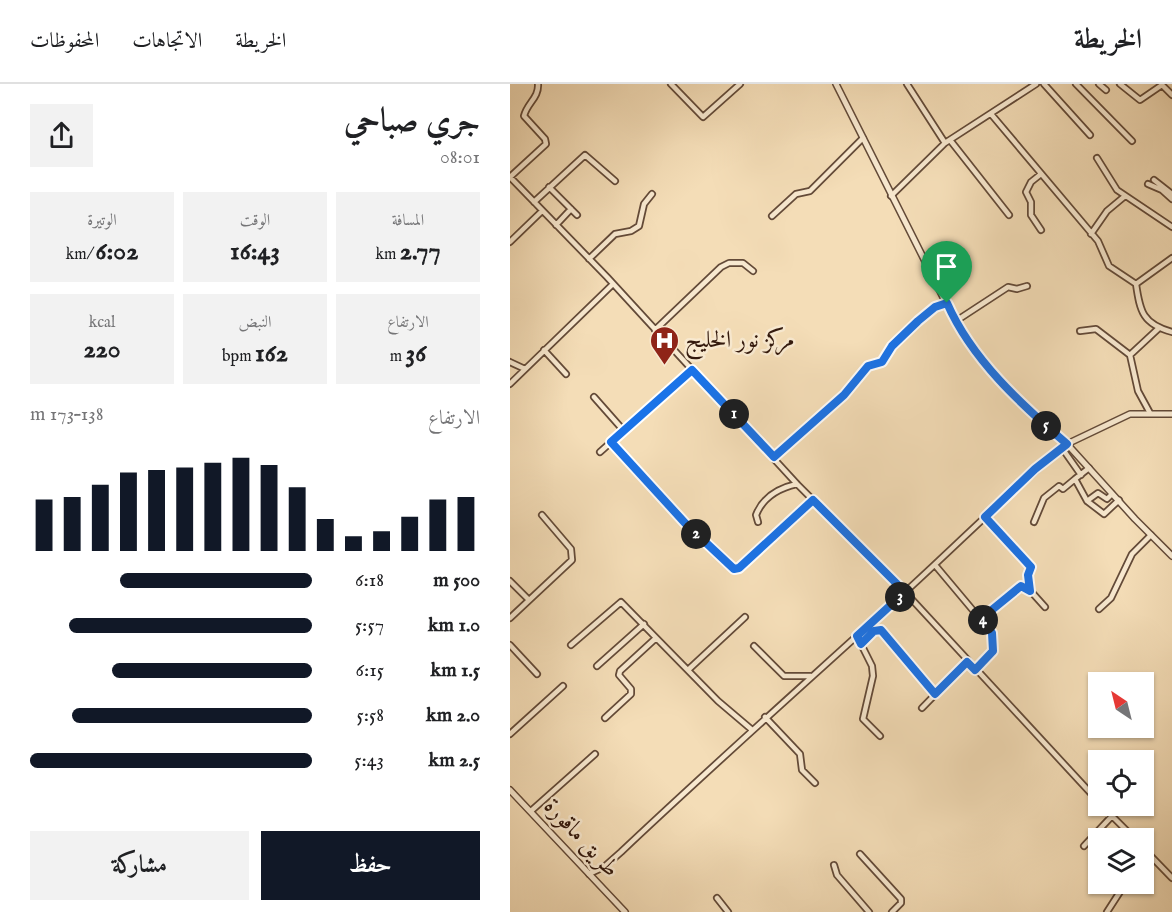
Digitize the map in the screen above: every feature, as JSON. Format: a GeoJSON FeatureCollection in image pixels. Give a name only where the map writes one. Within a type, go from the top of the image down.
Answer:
{"type":"FeatureCollection","features":[{"type":"Feature","properties":{"kind":"street"},"geometry":{"type":"LineString","coordinates":[[538,84],[537,96],[527,106],[524,116],[545,139],[546,144],[510,177],[613,284],[797,484],[905,592],[967,662],[1088,790]]}},
{"type":"Feature","properties":{"kind":"street"},"geometry":{"type":"LineString","coordinates":[[671,84],[703,117],[740,84]]}},
{"type":"Feature","properties":{"kind":"street"},"geometry":{"type":"LineString","coordinates":[[836,84],[956,321],[988,367],[1025,407],[1067,444],[1172,556]]}},
{"type":"Feature","properties":{"kind":"street"},"geometry":{"type":"LineString","coordinates":[[907,84],[948,142],[1009,215]]}},
{"type":"Feature","properties":{"kind":"street"},"geometry":{"type":"LineString","coordinates":[[891,196],[948,142],[1036,84]]}},
{"type":"Feature","properties":{"kind":"street"},"geometry":{"type":"LineString","coordinates":[[1044,84],[1090,135]]}},
{"type":"Feature","properties":{"kind":"street"},"geometry":{"type":"LineString","coordinates":[[1076,84],[1132,141]]}},
{"type":"Feature","properties":{"kind":"street"},"geometry":{"type":"LineString","coordinates":[[1099,84],[1106,90]]}},
{"type":"Feature","properties":{"kind":"street"},"geometry":{"type":"LineString","coordinates":[[1120,84],[1140,100],[1159,86],[1165,87],[1172,95]]}},
{"type":"Feature","properties":{"kind":"street"},"geometry":{"type":"LineString","coordinates":[[991,114],[1099,244],[1109,266],[1136,284],[1145,318],[1159,328],[1172,332]]}},
{"type":"Feature","properties":{"kind":"street"},"geometry":{"type":"LineString","coordinates":[[772,216],[796,194],[810,191],[863,138]]}},
{"type":"Feature","properties":{"kind":"street"},"geometry":{"type":"LineString","coordinates":[[534,202],[585,155],[615,181]]}},
{"type":"Feature","properties":{"kind":"street"},"geometry":{"type":"LineString","coordinates":[[1097,158],[1104,165],[1112,186],[1172,228]]}},
{"type":"Feature","properties":{"kind":"street"},"geometry":{"type":"LineString","coordinates":[[1041,174],[1026,189],[1031,202],[1030,215],[1041,230]]}},
{"type":"Feature","properties":{"kind":"street"},"geometry":{"type":"LineString","coordinates":[[1154,180],[1172,194]]}},
{"type":"Feature","properties":{"kind":"street"},"geometry":{"type":"LineString","coordinates":[[1148,184],[1162,190],[1172,200]]}},
{"type":"Feature","properties":{"kind":"street"},"geometry":{"type":"LineString","coordinates":[[549,188],[577,215]]}},
{"type":"Feature","properties":{"kind":"street"},"geometry":{"type":"LineString","coordinates":[[589,259],[615,234],[631,231],[639,226],[644,204],[652,194]]}},
{"type":"Feature","properties":{"kind":"street"},"geometry":{"type":"LineString","coordinates":[[1091,234],[1107,211],[1125,196]]}},
{"type":"Feature","properties":{"kind":"street"},"geometry":{"type":"LineString","coordinates":[[556,225],[571,209]]}},
{"type":"Feature","properties":{"kind":"street"},"geometry":{"type":"LineString","coordinates":[[510,242],[542,211]]}},
{"type":"Feature","properties":{"kind":"street"},"geometry":{"type":"LineString","coordinates":[[1136,284],[1155,267],[1172,258]]}},
{"type":"Feature","properties":{"kind":"street"},"geometry":{"type":"LineString","coordinates":[[655,330],[724,264],[743,263],[753,271]]}},
{"type":"Feature","properties":{"kind":"street"},"geometry":{"type":"LineString","coordinates":[[510,384],[613,284]]}},
{"type":"Feature","properties":{"kind":"street"},"geometry":{"type":"LineString","coordinates":[[956,321],[1008,287],[1017,290],[1027,286]]}},
{"type":"Feature","properties":{"kind":"street"},"geometry":{"type":"LineString","coordinates":[[774,457],[844,395],[868,366],[882,362],[892,346],[918,321],[935,307],[947,303]]}},
{"type":"Feature","properties":{"kind":"street"},"geometry":{"type":"LineString","coordinates":[[1130,355],[1159,328]]}},
{"type":"Feature","properties":{"kind":"street"},"geometry":{"type":"LineString","coordinates":[[1080,331],[1096,329],[1130,355],[1138,391],[1150,413]]}},
{"type":"Feature","properties":{"kind":"street"},"geometry":{"type":"LineString","coordinates":[[544,350],[566,374]]}},
{"type":"Feature","properties":{"kind":"street"},"geometry":{"type":"LineString","coordinates":[[510,362],[525,369]]}},
{"type":"Feature","properties":{"kind":"street"},"geometry":{"type":"LineString","coordinates":[[600,452],[692,370]]}},
{"type":"Feature","properties":{"kind":"street"},"geometry":{"type":"LineString","coordinates":[[594,397],[624,431]]}},
{"type":"Feature","properties":{"kind":"street"},"geometry":{"type":"LineString","coordinates":[[589,874],[604,867],[621,852],[751,729],[857,636],[1067,444],[1130,414],[1172,414]]}},
{"type":"Feature","properties":{"kind":"street"},"geometry":{"type":"LineString","coordinates":[[611,442],[685,523],[734,569],[739,568],[813,500]]}},
{"type":"Feature","properties":{"kind":"street"},"geometry":{"type":"LineString","coordinates":[[1062,448],[1081,475]]}},
{"type":"Feature","properties":{"kind":"street"},"geometry":{"type":"LineString","coordinates":[[1034,522],[1044,498],[1059,486],[1064,489],[1089,468]]}},
{"type":"Feature","properties":{"kind":"street"},"geometry":{"type":"LineString","coordinates":[[1075,479],[1087,501],[1104,514],[1119,500]]}},
{"type":"Feature","properties":{"kind":"street"},"geometry":{"type":"LineString","coordinates":[[758,522],[758,509],[767,499],[779,489],[797,484]]}},
{"type":"Feature","properties":{"kind":"street"},"geometry":{"type":"LineString","coordinates":[[1087,501],[1098,493],[1107,499],[1112,494]]}},
{"type":"Feature","properties":{"kind":"street"},"geometry":{"type":"LineString","coordinates":[[510,618],[569,564],[573,556],[571,549],[542,515]]}},
{"type":"Feature","properties":{"kind":"street"},"geometry":{"type":"LineString","coordinates":[[985,517],[1031,567],[1028,575],[1030,591]]}},
{"type":"Feature","properties":{"kind":"street"},"geometry":{"type":"LineString","coordinates":[[1099,609],[1111,598],[1132,554],[1151,535]]}},
{"type":"Feature","properties":{"kind":"street"},"geometry":{"type":"LineString","coordinates":[[935,565],[982,618],[992,633],[994,646],[975,670]]}},
{"type":"Feature","properties":{"kind":"street"},"geometry":{"type":"LineString","coordinates":[[510,580],[529,600]]}},
{"type":"Feature","properties":{"kind":"street"},"geometry":{"type":"LineString","coordinates":[[982,618],[1021,586],[1030,591],[1045,607]]}},
{"type":"Feature","properties":{"kind":"street"},"geometry":{"type":"LineString","coordinates":[[571,645],[618,603],[624,603],[688,670],[751,729]]}},
{"type":"Feature","properties":{"kind":"street"},"geometry":{"type":"LineString","coordinates":[[688,670],[745,616]]}},
{"type":"Feature","properties":{"kind":"street"},"geometry":{"type":"LineString","coordinates":[[597,666],[644,624]]}},
{"type":"Feature","properties":{"kind":"street"},"geometry":{"type":"LineString","coordinates":[[861,644],[874,631],[881,630],[935,694]]}},
{"type":"Feature","properties":{"kind":"street"},"geometry":{"type":"LineString","coordinates":[[857,636],[872,666],[873,676],[863,719],[880,736]]}},
{"type":"Feature","properties":{"kind":"street"},"geometry":{"type":"LineString","coordinates":[[605,718],[632,692],[619,675],[620,671],[656,638]]}},
{"type":"Feature","properties":{"kind":"street"},"geometry":{"type":"LineString","coordinates":[[510,645],[537,674]]}},
{"type":"Feature","properties":{"kind":"street"},"geometry":{"type":"LineString","coordinates":[[754,646],[784,676],[811,676]]}},
{"type":"Feature","properties":{"kind":"street"},"geometry":{"type":"LineString","coordinates":[[922,708],[967,662]]}},
{"type":"Feature","properties":{"kind":"street"},"geometry":{"type":"LineString","coordinates":[[510,734],[563,686]]}},
{"type":"Feature","properties":{"kind":"street"},"geometry":{"type":"LineString","coordinates":[[765,717],[800,754],[802,770],[815,783]]}},
{"type":"Feature","properties":{"kind":"street"},"geometry":{"type":"LineString","coordinates":[[531,811],[595,754]]}},
{"type":"Feature","properties":{"kind":"street","name":"طريق ماقورة"},"geometry":{"type":"LineString","coordinates":[[510,790],[624,912]]}},
{"type":"Feature","properties":{"kind":"street"},"geometry":{"type":"LineString","coordinates":[[1084,846],[1112,816],[1124,828]]}},
{"type":"Feature","properties":{"kind":"street"},"geometry":{"type":"LineString","coordinates":[[860,854],[901,899],[901,903],[892,912]]}},
{"type":"Feature","properties":{"kind":"street"},"geometry":{"type":"LineString","coordinates":[[1154,859],[1172,878]]}},
{"type":"Feature","properties":{"kind":"street"},"geometry":{"type":"LineString","coordinates":[[834,865],[837,875],[869,912]]}},
{"type":"Feature","properties":{"kind":"street"},"geometry":{"type":"LineString","coordinates":[[1107,912],[1119,894]]}},
{"type":"Feature","properties":{"kind":"street"},"geometry":{"type":"LineString","coordinates":[[717,898],[728,912]]}},
{"type":"Feature","properties":{"kind":"place","name":"مركز نور الخليج"},"geometry":{"type":"Point","coordinates":[664,366]}},
{"type":"Feature","properties":{"kind":"route"},"geometry":{"type":"LineString","coordinates":[[947,303],[981,359],[1025,407],[1067,444],[1035,469],[985,517],[1031,567],[1028,575],[1030,591],[1027,587],[1021,586],[982,618],[992,633],[993,651],[975,670],[967,662],[935,694],[881,630],[874,631],[861,644],[857,636],[905,592],[813,500],[739,568],[734,569],[685,523],[611,442],[692,370],[774,457],[844,395],[868,366],[882,362],[890,348],[918,321],[935,307],[947,303]]}}]}
